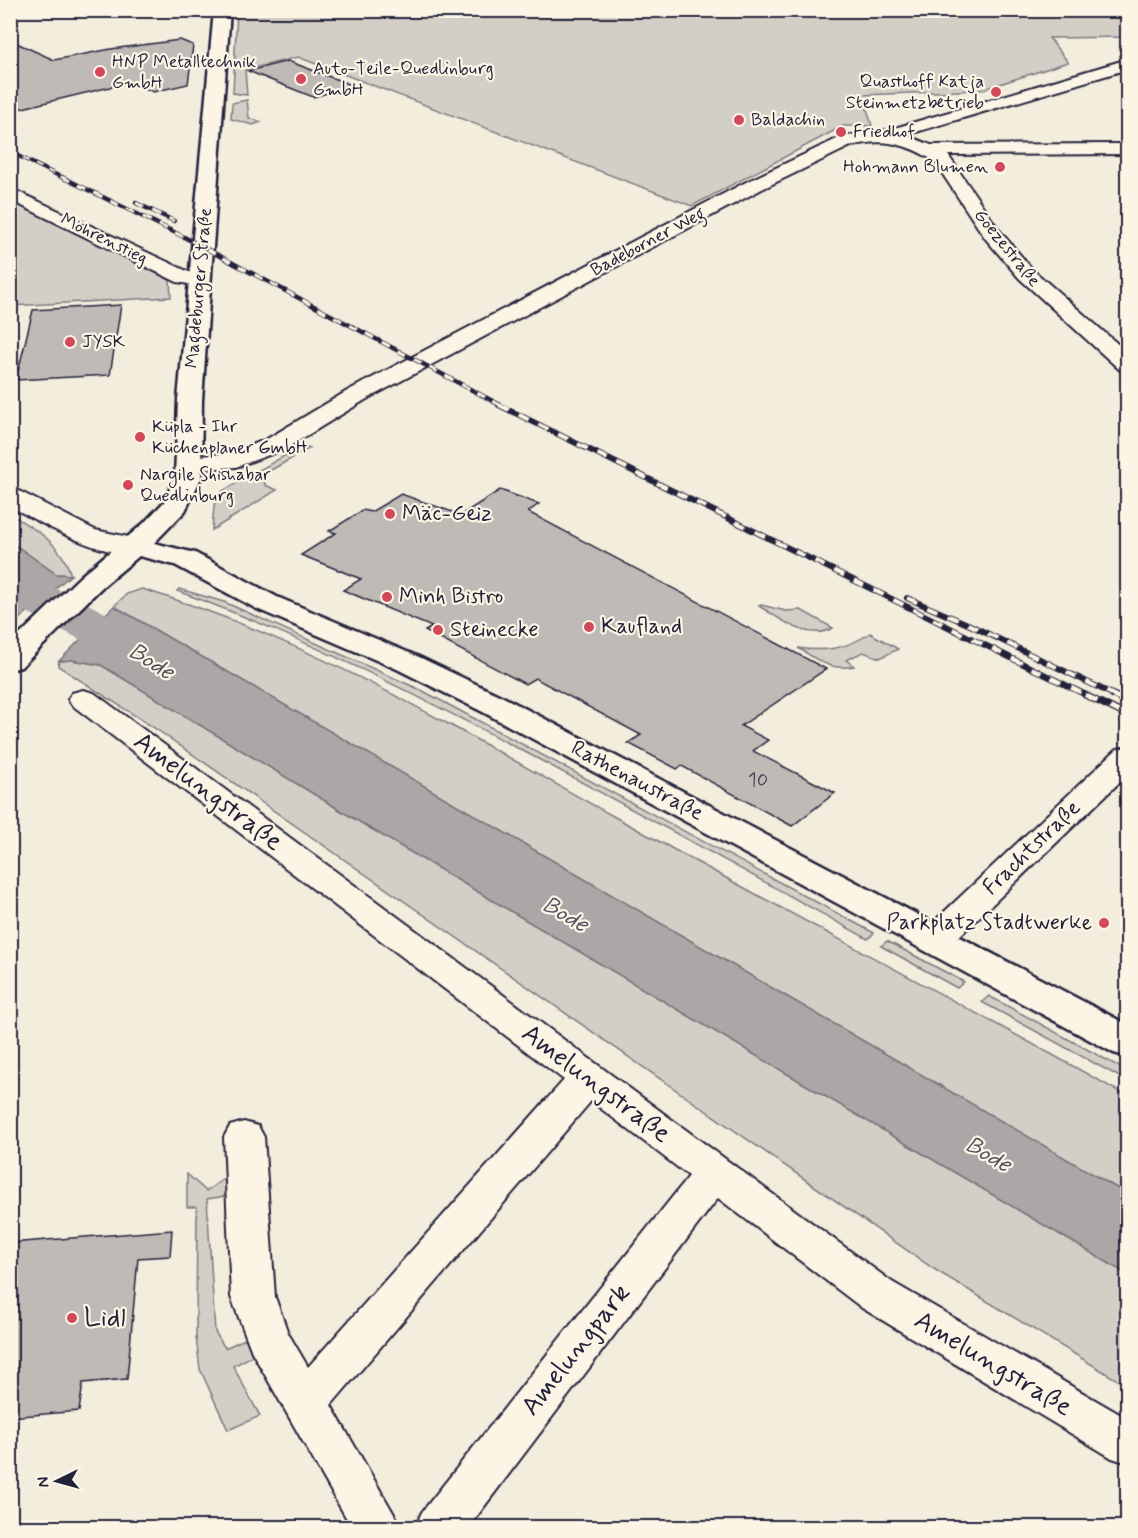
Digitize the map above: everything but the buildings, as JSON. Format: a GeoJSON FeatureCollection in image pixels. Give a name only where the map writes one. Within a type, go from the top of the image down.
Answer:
{"type":"FeatureCollection","features":[{"type":"Feature","properties":{"kind":"main road","name":"Magdeburger Straße"},"geometry":{"type":"LineString","coordinates":[[16,654],[91,582],[153,530],[178,502],[188,478],[189,406],[222,10]]}},
{"type":"Feature","properties":{"kind":"main road","name":"Rathenaustraße"},"geometry":{"type":"LineString","coordinates":[[134,546],[184,559],[267,603],[451,683],[1128,1043]]}},
{"type":"Feature","properties":{"kind":"street","name":"Badeborner Weg"},"geometry":{"type":"LineString","coordinates":[[189,464],[236,460],[276,444],[357,395],[745,190],[845,142],[889,135],[1128,64]]}},
{"type":"Feature","properties":{"kind":"street","name":"Goezestraße"},"geometry":{"type":"LineString","coordinates":[[889,135],[929,150],[942,160],[992,234],[1026,274],[1128,366]]}},
{"type":"Feature","properties":{"kind":"street"},"geometry":{"type":"LineString","coordinates":[[929,150],[1128,149]]}},
{"type":"Feature","properties":{"kind":"street","name":"Möhrenstieg"},"geometry":{"type":"LineString","coordinates":[[10,193],[184,278],[200,280]]}},
{"type":"Feature","properties":{"kind":"street"},"geometry":{"type":"LineString","coordinates":[[10,496],[87,536],[134,546]]}},
{"type":"Feature","properties":{"kind":"street","name":"Amelungstraße"},"geometry":{"type":"LineString","coordinates":[[83,699],[878,1295],[1128,1443]]}},
{"type":"Feature","properties":{"kind":"street","name":"Frachtstraße"},"geometry":{"type":"LineString","coordinates":[[936,939],[1128,756]]}},
{"type":"Feature","properties":{"kind":"street"},"geometry":{"type":"LineString","coordinates":[[306,1401],[588,1078]]}},
{"type":"Feature","properties":{"kind":"street"},"geometry":{"type":"LineString","coordinates":[[244,1137],[255,1308],[268,1340],[306,1401],[378,1527]]}},
{"type":"Feature","properties":{"kind":"street","name":"Amelungpark"},"geometry":{"type":"LineString","coordinates":[[439,1527],[714,1173]]}},
{"type":"Feature","properties":{"kind":"shaded area"},"geometry":{"type":"Polygon","coordinates":[[[1127,10],[1128,37],[1049,38],[1068,62],[981,90],[863,95],[872,126],[843,126],[692,206],[298,57],[245,70],[247,95],[233,93],[237,11],[1127,10]]]}},
{"type":"Feature","properties":{"kind":"shaded area"},"geometry":{"type":"Polygon","coordinates":[[[247,100],[249,118],[261,122],[253,125],[231,119],[232,103],[247,100]]]}},
{"type":"Feature","properties":{"kind":"shaded area"},"geometry":{"type":"Polygon","coordinates":[[[11,200],[170,280],[171,297],[11,306],[11,200]]]}},
{"type":"Feature","properties":{"kind":"shaded area"},"geometry":{"type":"Polygon","coordinates":[[[303,445],[310,448],[264,474],[265,485],[277,490],[212,530],[214,506],[221,492],[303,445]]]}},
{"type":"Feature","properties":{"kind":"shaded area"},"geometry":{"type":"Polygon","coordinates":[[[11,515],[39,532],[55,546],[67,564],[71,575],[56,574],[11,542],[11,515]]]}},
{"type":"Feature","properties":{"kind":"shaded area"},"geometry":{"type":"Polygon","coordinates":[[[142,589],[265,634],[383,689],[1127,1096],[1127,1194],[114,606],[127,594],[142,589]]]}},
{"type":"Feature","properties":{"kind":"shaded area"},"geometry":{"type":"Polygon","coordinates":[[[179,589],[224,602],[423,691],[874,933],[868,939],[552,766],[385,680],[261,624],[177,591],[179,589]]]}},
{"type":"Feature","properties":{"kind":"shaded area"},"geometry":{"type":"Polygon","coordinates":[[[759,606],[786,611],[801,610],[833,628],[824,632],[804,631],[759,606]]]}},
{"type":"Feature","properties":{"kind":"shaded area"},"geometry":{"type":"Polygon","coordinates":[[[870,633],[898,649],[880,658],[863,652],[846,660],[854,666],[838,667],[831,666],[798,648],[817,650],[836,648],[853,643],[870,633]]]}},
{"type":"Feature","properties":{"kind":"shaded area"},"geometry":{"type":"Polygon","coordinates":[[[72,660],[101,665],[373,830],[1127,1274],[1127,1386],[934,1269],[156,729],[58,666],[59,661],[72,660]]]}},
{"type":"Feature","properties":{"kind":"shaded area"},"geometry":{"type":"Polygon","coordinates":[[[887,941],[964,982],[957,988],[881,946],[887,941]]]}},
{"type":"Feature","properties":{"kind":"shaded area"},"geometry":{"type":"Polygon","coordinates":[[[989,996],[1127,1071],[1127,1081],[982,1002],[989,996]]]}},
{"type":"Feature","properties":{"kind":"shaded area"},"geometry":{"type":"Polygon","coordinates":[[[187,1174],[206,1191],[225,1178],[233,1195],[207,1199],[215,1332],[225,1348],[249,1337],[258,1353],[233,1366],[260,1416],[228,1430],[200,1369],[196,1337],[197,1207],[187,1207],[187,1174]]]}},
{"type":"Feature","properties":{"kind":"water"},"geometry":{"type":"Polygon","coordinates":[[[11,542],[56,574],[71,575],[11,626],[11,542]]]}},
{"type":"Feature","properties":{"kind":"water"},"geometry":{"type":"Polygon","coordinates":[[[114,606],[1127,1194],[1127,1274],[373,830],[101,665],[72,660],[59,661],[114,606]]]}},
{"type":"Feature","properties":{"kind":"waterway","name":"Bode"},"geometry":{"type":"LineString","coordinates":[[10,584],[104,633],[157,666]]}},
{"type":"Feature","properties":{"kind":"railway"},"geometry":{"type":"LineString","coordinates":[[10,152],[65,179]]}},
{"type":"Feature","properties":{"kind":"railway"},"geometry":{"type":"LineString","coordinates":[[62,177],[184,237],[502,406]]}},
{"type":"Feature","properties":{"kind":"railway"},"geometry":{"type":"LineString","coordinates":[[136,203],[174,221]]}},
{"type":"Feature","properties":{"kind":"railway"},"geometry":{"type":"LineString","coordinates":[[499,405],[1088,696]]}},
{"type":"Feature","properties":{"kind":"railway"},"geometry":{"type":"LineString","coordinates":[[907,598],[970,625],[1116,696]]}},
{"type":"Feature","properties":{"kind":"railway"},"geometry":{"type":"LineString","coordinates":[[1085,695],[1128,716]]}},
{"type":"Feature","properties":{"kind":"railway"},"geometry":{"type":"LineString","coordinates":[[1113,695],[1128,702]]}},
{"type":"Feature","properties":{"kind":"place","name":"HNP Metalltechnik GmbH"},"geometry":{"type":"Point","coordinates":[100,72]}},
{"type":"Feature","properties":{"kind":"place","name":"Auto-Teile-Quedlinburg GmbH"},"geometry":{"type":"Point","coordinates":[301,79]}},
{"type":"Feature","properties":{"kind":"place","name":"Quasthoff Katja Steinmetzbetrieb"},"geometry":{"type":"Point","coordinates":[996,92]}},
{"type":"Feature","properties":{"kind":"place","name":"Baldachin"},"geometry":{"type":"Point","coordinates":[739,120]}},
{"type":"Feature","properties":{"kind":"place","name":"Friedhof"},"geometry":{"type":"Point","coordinates":[841,132]}},
{"type":"Feature","properties":{"kind":"place","name":"Hohmann Blumen"},"geometry":{"type":"Point","coordinates":[1000,167]}},
{"type":"Feature","properties":{"kind":"place","name":"JYSK"},"geometry":{"type":"Point","coordinates":[70,342]}},
{"type":"Feature","properties":{"kind":"place","name":"Küpla - Ihr Küchenplaner GmbH"},"geometry":{"type":"Point","coordinates":[140,437]}},
{"type":"Feature","properties":{"kind":"place","name":"Nargile Shishabar Quedlinburg"},"geometry":{"type":"Point","coordinates":[128,485]}},
{"type":"Feature","properties":{"kind":"place","name":"Mäc-Geiz"},"geometry":{"type":"Point","coordinates":[390,514]}},
{"type":"Feature","properties":{"kind":"place","name":"Minh Bistro"},"geometry":{"type":"Point","coordinates":[387,597]}},
{"type":"Feature","properties":{"kind":"place","name":"Kaufland"},"geometry":{"type":"Point","coordinates":[589,627]}},
{"type":"Feature","properties":{"kind":"place","name":"Steinecke"},"geometry":{"type":"Point","coordinates":[438,630]}},
{"type":"Feature","properties":{"kind":"place","name":"Parkplatz Stadtwerke"},"geometry":{"type":"Point","coordinates":[1104,923]}},
{"type":"Feature","properties":{"kind":"place","name":"Lidl"},"geometry":{"type":"Point","coordinates":[72,1318]}}]}
